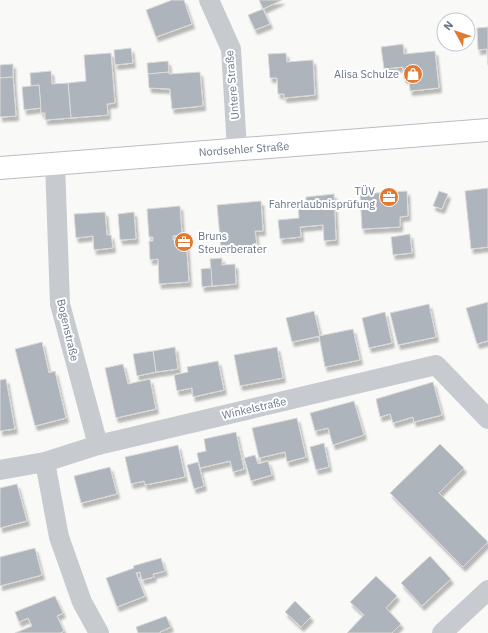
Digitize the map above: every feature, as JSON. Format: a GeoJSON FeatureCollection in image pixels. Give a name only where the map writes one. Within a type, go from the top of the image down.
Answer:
{"type":"FeatureCollection","features":[{"type":"Feature","properties":{"kind":"main road","name":"Nordsehler Straße"},"geometry":{"type":"LineString","coordinates":[[0,168],[488,130]]}},
{"type":"Feature","properties":{"kind":"street","name":"Untere Straße"},"geometry":{"type":"LineString","coordinates":[[209,0],[231,49],[237,149]]}},
{"type":"Feature","properties":{"kind":"street","name":"Bogenstraße"},"geometry":{"type":"LineString","coordinates":[[55,163],[60,304],[98,445]]}},
{"type":"Feature","properties":{"kind":"street","name":"Winkelstraße"},"geometry":{"type":"LineString","coordinates":[[0,470],[45,462],[98,445],[436,365],[488,419]]}},
{"type":"Feature","properties":{"kind":"street"},"geometry":{"type":"LineString","coordinates":[[45,462],[59,537],[82,602],[99,633]]}},
{"type":"Feature","properties":{"kind":"street"},"geometry":{"type":"LineString","coordinates":[[442,633],[488,590]]}},
{"type":"Feature","properties":{"kind":"building"},"geometry":{"type":"Polygon","coordinates":[[[172,0],[184,0],[192,24],[156,37],[146,10],[172,0]]]}},
{"type":"Feature","properties":{"kind":"building"},"geometry":{"type":"Polygon","coordinates":[[[259,0],[282,0],[263,9],[259,0]]]}},
{"type":"Feature","properties":{"kind":"building"},"geometry":{"type":"Polygon","coordinates":[[[263,9],[270,24],[255,30],[248,15],[263,9]]]}},
{"type":"Feature","properties":{"kind":"building"},"geometry":{"type":"Polygon","coordinates":[[[488,27],[488,65],[487,49],[478,50],[477,28],[488,27]]]}},
{"type":"Feature","properties":{"kind":"building"},"geometry":{"type":"Polygon","coordinates":[[[403,44],[404,54],[435,51],[439,88],[410,91],[409,78],[404,79],[403,67],[384,69],[381,47],[403,44]]]}},
{"type":"Feature","properties":{"kind":"building"},"geometry":{"type":"Polygon","coordinates":[[[131,48],[133,63],[115,65],[114,50],[131,48]]]}},
{"type":"Feature","properties":{"kind":"building"},"geometry":{"type":"Polygon","coordinates":[[[111,53],[115,103],[107,104],[108,115],[71,118],[68,83],[86,81],[84,55],[111,53]]]}},
{"type":"Feature","properties":{"kind":"building"},"geometry":{"type":"Polygon","coordinates":[[[286,53],[287,62],[313,60],[315,95],[284,98],[284,94],[278,94],[277,78],[270,78],[268,54],[286,53]]]}},
{"type":"Feature","properties":{"kind":"building"},"geometry":{"type":"Polygon","coordinates":[[[168,61],[169,72],[148,74],[147,63],[168,61]]]}},
{"type":"Feature","properties":{"kind":"building"},"geometry":{"type":"Polygon","coordinates":[[[13,64],[13,77],[0,78],[0,65],[13,64]]]}},
{"type":"Feature","properties":{"kind":"building"},"geometry":{"type":"Polygon","coordinates":[[[51,71],[52,84],[68,83],[71,118],[45,120],[45,113],[41,113],[39,85],[31,86],[30,73],[51,71]]]}},
{"type":"Feature","properties":{"kind":"building"},"geometry":{"type":"Polygon","coordinates":[[[169,72],[169,74],[200,72],[203,106],[172,109],[170,89],[149,88],[148,74],[169,72]]]}},
{"type":"Feature","properties":{"kind":"building"},"geometry":{"type":"Polygon","coordinates":[[[13,77],[16,116],[0,117],[0,78],[13,77]]]}},
{"type":"Feature","properties":{"kind":"building"},"geometry":{"type":"Polygon","coordinates":[[[39,85],[41,108],[24,110],[22,87],[39,85]]]}},
{"type":"Feature","properties":{"kind":"building"},"geometry":{"type":"Polygon","coordinates":[[[488,188],[488,247],[471,249],[465,191],[488,188]]]}},
{"type":"Feature","properties":{"kind":"building"},"geometry":{"type":"Polygon","coordinates":[[[407,191],[408,216],[400,217],[400,227],[362,229],[360,194],[407,191]]]}},
{"type":"Feature","properties":{"kind":"building"},"geometry":{"type":"Polygon","coordinates":[[[439,191],[448,194],[442,209],[433,206],[439,191]]]}},
{"type":"Feature","properties":{"kind":"building"},"geometry":{"type":"Polygon","coordinates":[[[334,194],[336,240],[324,241],[323,225],[300,227],[301,237],[280,239],[278,220],[299,218],[298,202],[306,202],[306,197],[334,194]]]}},
{"type":"Feature","properties":{"kind":"building"},"geometry":{"type":"Polygon","coordinates":[[[261,201],[263,231],[255,231],[257,246],[221,249],[217,205],[261,201]]]}},
{"type":"Feature","properties":{"kind":"building"},"geometry":{"type":"Polygon","coordinates":[[[180,206],[182,235],[173,236],[173,240],[186,239],[189,282],[159,284],[158,259],[150,260],[149,241],[153,241],[153,237],[149,237],[147,209],[180,206]]]}},
{"type":"Feature","properties":{"kind":"building"},"geometry":{"type":"Polygon","coordinates":[[[105,212],[107,235],[111,235],[113,248],[94,250],[93,236],[76,238],[74,214],[105,212]]]}},
{"type":"Feature","properties":{"kind":"building"},"geometry":{"type":"Polygon","coordinates":[[[134,212],[136,239],[120,240],[118,214],[134,212]]]}},
{"type":"Feature","properties":{"kind":"building"},"geometry":{"type":"Polygon","coordinates":[[[410,234],[412,253],[393,255],[391,237],[410,234]]]}},
{"type":"Feature","properties":{"kind":"building"},"geometry":{"type":"Polygon","coordinates":[[[222,258],[222,265],[235,264],[236,284],[212,286],[210,259],[222,258]]]}},
{"type":"Feature","properties":{"kind":"building"},"geometry":{"type":"Polygon","coordinates":[[[211,268],[212,286],[202,287],[201,269],[211,268]]]}},
{"type":"Feature","properties":{"kind":"building"},"geometry":{"type":"Polygon","coordinates":[[[488,302],[488,341],[477,344],[466,308],[488,302]]]}},
{"type":"Feature","properties":{"kind":"building"},"geometry":{"type":"Polygon","coordinates":[[[429,304],[436,337],[398,345],[390,313],[429,304]]]}},
{"type":"Feature","properties":{"kind":"building"},"geometry":{"type":"Polygon","coordinates":[[[314,311],[320,336],[292,342],[286,318],[314,311]]]}},
{"type":"Feature","properties":{"kind":"building"},"geometry":{"type":"Polygon","coordinates":[[[385,312],[392,343],[369,348],[362,318],[385,312]]]}},
{"type":"Feature","properties":{"kind":"building"},"geometry":{"type":"Polygon","coordinates":[[[353,329],[360,360],[325,367],[319,336],[353,329]]]}},
{"type":"Feature","properties":{"kind":"building"},"geometry":{"type":"Polygon","coordinates":[[[42,342],[49,373],[55,371],[66,418],[35,426],[15,349],[42,342]]]}},
{"type":"Feature","properties":{"kind":"building"},"geometry":{"type":"Polygon","coordinates":[[[175,347],[178,369],[156,372],[153,351],[175,347]]]}},
{"type":"Feature","properties":{"kind":"building"},"geometry":{"type":"Polygon","coordinates":[[[277,347],[283,378],[240,386],[234,355],[277,347]]]}},
{"type":"Feature","properties":{"kind":"building"},"geometry":{"type":"Polygon","coordinates":[[[153,351],[156,372],[137,376],[133,354],[153,351]]]}},
{"type":"Feature","properties":{"kind":"building"},"geometry":{"type":"Polygon","coordinates":[[[218,361],[224,390],[193,397],[192,388],[177,391],[174,375],[188,372],[187,367],[218,361]]]}},
{"type":"Feature","properties":{"kind":"building"},"geometry":{"type":"Polygon","coordinates":[[[123,364],[128,384],[150,379],[156,409],[116,418],[105,368],[123,364]]]}},
{"type":"Feature","properties":{"kind":"building"},"geometry":{"type":"Polygon","coordinates":[[[6,379],[15,429],[0,431],[0,380],[6,379]]]}},
{"type":"Feature","properties":{"kind":"building"},"geometry":{"type":"Polygon","coordinates":[[[433,382],[442,415],[414,422],[413,417],[393,423],[390,414],[380,417],[376,399],[433,382]]]}},
{"type":"Feature","properties":{"kind":"building"},"geometry":{"type":"Polygon","coordinates":[[[354,401],[364,435],[333,445],[328,428],[315,431],[310,413],[354,401]]]}},
{"type":"Feature","properties":{"kind":"building"},"geometry":{"type":"Polygon","coordinates":[[[297,418],[306,457],[287,462],[285,452],[259,458],[252,428],[297,418]]]}},
{"type":"Feature","properties":{"kind":"building"},"geometry":{"type":"Polygon","coordinates":[[[236,432],[244,469],[233,472],[230,461],[200,468],[197,453],[206,451],[204,439],[236,432]]]}},
{"type":"Feature","properties":{"kind":"building"},"geometry":{"type":"Polygon","coordinates":[[[324,443],[329,467],[316,470],[310,447],[324,443]]]}},
{"type":"Feature","properties":{"kind":"building"},"geometry":{"type":"Polygon","coordinates":[[[440,444],[464,468],[439,493],[488,542],[463,567],[390,493],[440,444]]]}},
{"type":"Feature","properties":{"kind":"building"},"geometry":{"type":"Polygon","coordinates":[[[178,445],[185,477],[145,485],[144,481],[131,484],[125,457],[178,445]]]}},
{"type":"Feature","properties":{"kind":"building"},"geometry":{"type":"Polygon","coordinates":[[[255,455],[258,464],[268,461],[272,475],[251,481],[244,458],[255,455]]]}},
{"type":"Feature","properties":{"kind":"building"},"geometry":{"type":"Polygon","coordinates":[[[198,462],[204,486],[194,489],[187,465],[198,462]]]}},
{"type":"Feature","properties":{"kind":"building"},"geometry":{"type":"Polygon","coordinates":[[[110,467],[117,494],[81,503],[74,476],[110,467]]]}},
{"type":"Feature","properties":{"kind":"building"},"geometry":{"type":"Polygon","coordinates":[[[17,484],[27,521],[0,528],[0,488],[17,484]]]}},
{"type":"Feature","properties":{"kind":"building"},"geometry":{"type":"Polygon","coordinates":[[[35,548],[42,575],[0,586],[0,557],[35,548]]]}},
{"type":"Feature","properties":{"kind":"building"},"geometry":{"type":"Polygon","coordinates":[[[430,556],[451,579],[422,606],[401,583],[430,556]]]}},
{"type":"Feature","properties":{"kind":"building"},"geometry":{"type":"Polygon","coordinates":[[[161,558],[165,571],[153,574],[154,577],[142,580],[140,572],[136,573],[145,596],[117,607],[106,578],[134,568],[133,566],[161,558]]]}},
{"type":"Feature","properties":{"kind":"building"},"geometry":{"type":"Polygon","coordinates":[[[376,576],[397,596],[386,608],[401,624],[392,633],[347,633],[364,615],[350,602],[376,576]]]}},
{"type":"Feature","properties":{"kind":"building"},"geometry":{"type":"Polygon","coordinates":[[[55,596],[63,613],[57,616],[64,631],[60,633],[15,633],[32,626],[28,618],[19,622],[15,612],[55,596]]]}},
{"type":"Feature","properties":{"kind":"building"},"geometry":{"type":"Polygon","coordinates":[[[295,601],[311,617],[301,627],[285,612],[295,601]]]}},
{"type":"Feature","properties":{"kind":"building"},"geometry":{"type":"Polygon","coordinates":[[[166,616],[171,627],[160,633],[138,633],[136,627],[166,616]]]}},
{"type":"Feature","properties":{"kind":"place","name":"Alisa Schulze"},"geometry":{"type":"Point","coordinates":[413,74]}},
{"type":"Feature","properties":{"kind":"place","name":"TÜV Fahrerlaubnisprüfung"},"geometry":{"type":"Point","coordinates":[389,197]}},
{"type":"Feature","properties":{"kind":"place","name":"Bruns Steuerberater"},"geometry":{"type":"Point","coordinates":[184,242]}}]}
